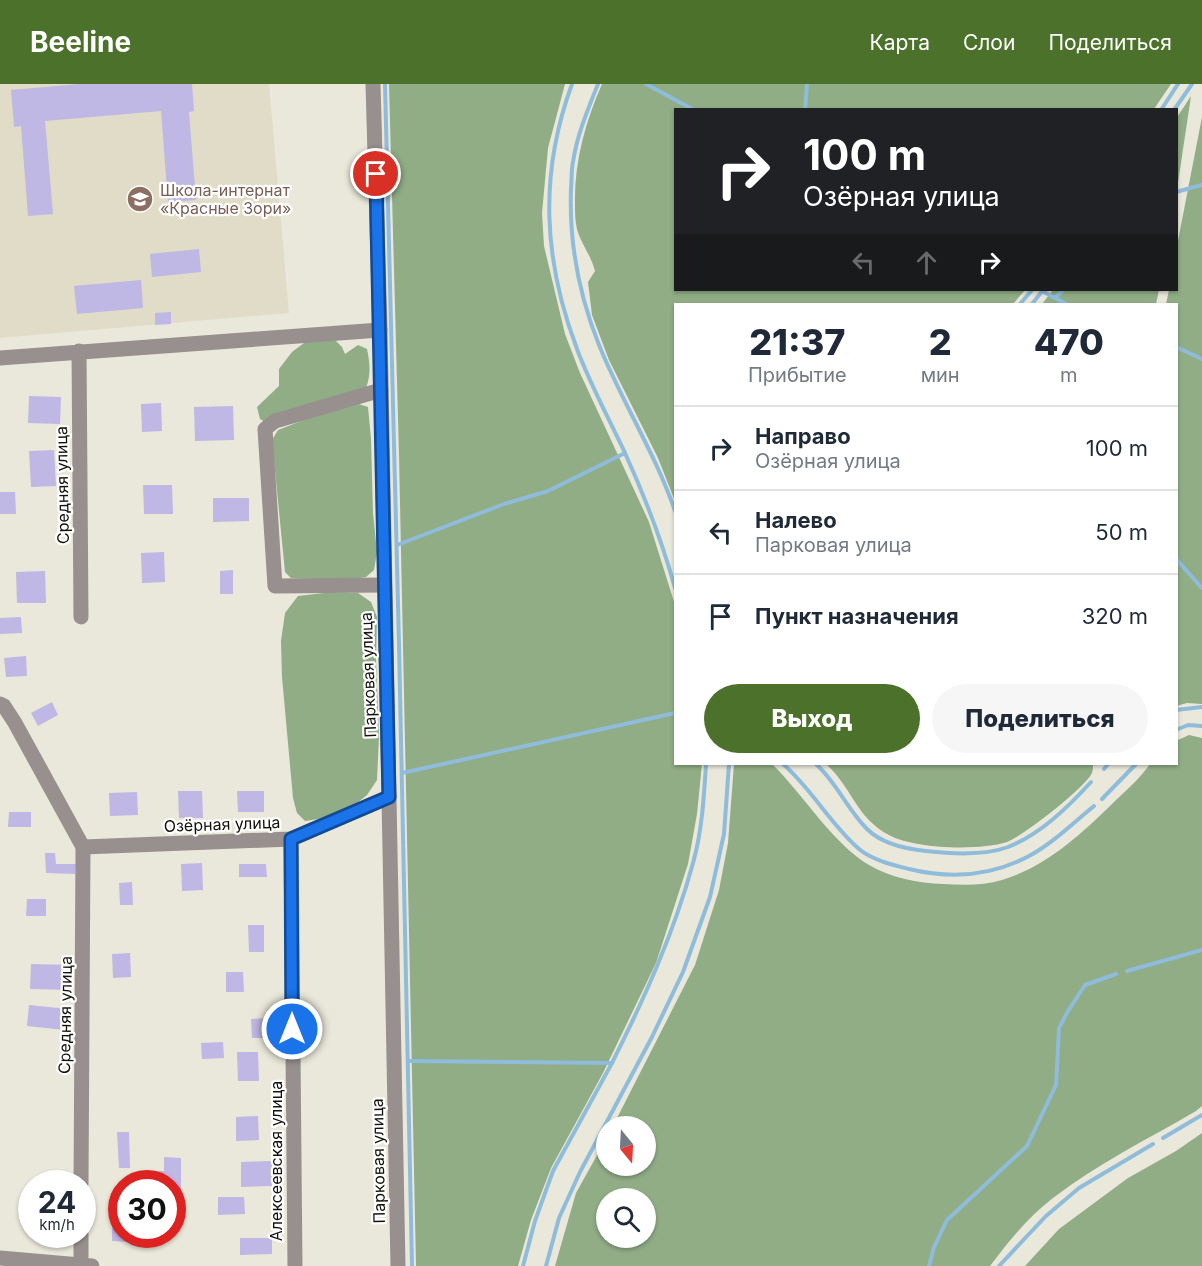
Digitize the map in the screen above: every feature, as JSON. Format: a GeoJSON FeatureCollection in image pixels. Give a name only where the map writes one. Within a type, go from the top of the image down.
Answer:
{"type":"FeatureCollection","features":[{"type":"Feature","properties":{"kind":"street","name":"Парковая улица"},"geometry":{"type":"LineString","coordinates":[[373,84],[398,1266]]}},
{"type":"Feature","properties":{"kind":"street"},"geometry":{"type":"LineString","coordinates":[[0,358],[380,330]]}},
{"type":"Feature","properties":{"kind":"street","name":"Средняя улица"},"geometry":{"type":"LineString","coordinates":[[79,351],[81,617]]}},
{"type":"Feature","properties":{"kind":"street"},"geometry":{"type":"LineString","coordinates":[[381,390],[275,421],[265,429],[275,586],[384,585]]}},
{"type":"Feature","properties":{"kind":"street"},"geometry":{"type":"LineString","coordinates":[[0,704],[4,706],[15,723],[83,848]]}},
{"type":"Feature","properties":{"kind":"street","name":"Озёрная улица"},"geometry":{"type":"LineString","coordinates":[[83,848],[291,839],[389,797]]}},
{"type":"Feature","properties":{"kind":"street","name":"Алексеевская улица"},"geometry":{"type":"LineString","coordinates":[[291,839],[295,1266]]}},
{"type":"Feature","properties":{"kind":"street","name":"Средняя улица"},"geometry":{"type":"LineString","coordinates":[[81,1170],[83,848]]}},
{"type":"Feature","properties":{"kind":"street"},"geometry":{"type":"LineString","coordinates":[[81,1248],[81,1266]]}},
{"type":"Feature","properties":{"kind":"street"},"geometry":{"type":"LineString","coordinates":[[0,1258],[92,1266]]}},
{"type":"Feature","properties":{"kind":"shaded area","name":"Школа-интернат «Красные Зори»"},"geometry":{"type":"Polygon","coordinates":[[[0,84],[269,84],[289,313],[0,338],[0,84]]]}},
{"type":"Feature","properties":{"kind":"green space"},"geometry":{"type":"Polygon","coordinates":[[[389,84],[565,84],[548,148],[542,213],[544,246],[565,334],[580,373],[649,522],[674,602],[674,765],[702,765],[697,814],[688,864],[656,963],[603,1073],[551,1168],[531,1220],[518,1266],[416,1266],[389,84]]]}},
{"type":"Feature","properties":{"kind":"green space"},"geometry":{"type":"Polygon","coordinates":[[[602,84],[1171,84],[1155,108],[674,108],[674,291],[1024,291],[1014,303],[674,303],[674,498],[658,458],[609,360],[592,315],[588,282],[595,271],[576,226],[575,214],[576,173],[590,113],[602,84]]]}},
{"type":"Feature","properties":{"kind":"green space"},"geometry":{"type":"Polygon","coordinates":[[[1191,96],[1178,183],[1178,116],[1191,96]]]}},
{"type":"Feature","properties":{"kind":"green space"},"geometry":{"type":"Polygon","coordinates":[[[1202,117],[1202,704],[1187,703],[1178,705],[1178,303],[1166,303],[1169,291],[1178,291],[1178,241],[1202,117]]]}},
{"type":"Feature","properties":{"kind":"green space"},"geometry":{"type":"Polygon","coordinates":[[[1052,291],[1159,291],[1156,303],[1043,303],[1052,291]]]}},
{"type":"Feature","properties":{"kind":"green space"},"geometry":{"type":"Polygon","coordinates":[[[334,339],[345,354],[358,345],[367,349],[370,369],[366,388],[265,422],[260,419],[257,407],[279,386],[279,369],[292,352],[308,340],[334,339]]]}},
{"type":"Feature","properties":{"kind":"green space"},"geometry":{"type":"Polygon","coordinates":[[[359,404],[368,407],[371,439],[373,513],[377,552],[374,570],[366,577],[349,580],[291,578],[285,572],[272,440],[278,430],[309,418],[359,404]]]}},
{"type":"Feature","properties":{"kind":"green space"},"geometry":{"type":"Polygon","coordinates":[[[358,593],[371,602],[377,617],[379,737],[377,780],[367,795],[352,807],[325,818],[305,821],[297,813],[293,798],[281,641],[285,613],[298,596],[358,593]]]}},
{"type":"Feature","properties":{"kind":"green space"},"geometry":{"type":"Polygon","coordinates":[[[1189,735],[1202,738],[1202,1106],[1196,1111],[1105,1163],[1053,1198],[1027,1221],[990,1266],[555,1266],[576,1193],[596,1157],[596,1176],[656,1176],[656,1116],[618,1116],[695,965],[719,890],[728,843],[734,765],[773,765],[831,832],[856,856],[877,870],[914,881],[973,885],[995,882],[1018,874],[1047,859],[1098,817],[1136,781],[1149,765],[1178,765],[1178,740],[1189,735]]]}},
{"type":"Feature","properties":{"kind":"green space"},"geometry":{"type":"Polygon","coordinates":[[[827,765],[1093,765],[1092,773],[1078,789],[1026,831],[1007,842],[980,847],[930,846],[900,840],[889,835],[878,828],[861,811],[827,765]]]}},
{"type":"Feature","properties":{"kind":"green space"},"geometry":{"type":"Polygon","coordinates":[[[1202,1133],[1202,1266],[1025,1266],[1059,1229],[1128,1178],[1176,1151],[1202,1133]]]}},
{"type":"Feature","properties":{"kind":"building"},"geometry":{"type":"Polygon","coordinates":[[[80,84],[192,84],[194,111],[189,112],[196,200],[168,202],[161,111],[45,121],[53,214],[28,216],[21,126],[14,127],[11,90],[80,84]]]}},
{"type":"Feature","properties":{"kind":"building"},"geometry":{"type":"Polygon","coordinates":[[[199,249],[201,272],[152,277],[150,254],[199,249]]]}},
{"type":"Feature","properties":{"kind":"building"},"geometry":{"type":"Polygon","coordinates":[[[141,280],[143,308],[77,314],[74,286],[141,280]]]}},
{"type":"Feature","properties":{"kind":"building"},"geometry":{"type":"Polygon","coordinates":[[[171,312],[171,324],[155,325],[155,313],[171,312]]]}},
{"type":"Feature","properties":{"kind":"building"},"geometry":{"type":"Polygon","coordinates":[[[29,396],[61,397],[60,424],[28,423],[29,396]]]}},
{"type":"Feature","properties":{"kind":"building"},"geometry":{"type":"Polygon","coordinates":[[[161,403],[162,431],[142,432],[141,404],[161,403]]]}},
{"type":"Feature","properties":{"kind":"building"},"geometry":{"type":"Polygon","coordinates":[[[233,406],[234,440],[195,441],[194,407],[233,406]]]}},
{"type":"Feature","properties":{"kind":"building"},"geometry":{"type":"Polygon","coordinates":[[[54,450],[56,486],[31,487],[29,451],[54,450]]]}},
{"type":"Feature","properties":{"kind":"building"},"geometry":{"type":"Polygon","coordinates":[[[143,485],[172,485],[173,514],[144,514],[143,485]]]}},
{"type":"Feature","properties":{"kind":"building"},"geometry":{"type":"Polygon","coordinates":[[[0,492],[15,492],[16,514],[0,514],[0,492]]]}},
{"type":"Feature","properties":{"kind":"building"},"geometry":{"type":"Polygon","coordinates":[[[213,498],[249,498],[249,521],[213,522],[213,498]]]}},
{"type":"Feature","properties":{"kind":"building"},"geometry":{"type":"Polygon","coordinates":[[[164,552],[165,582],[142,583],[141,553],[164,552]]]}},
{"type":"Feature","properties":{"kind":"building"},"geometry":{"type":"Polygon","coordinates":[[[233,570],[233,594],[220,594],[220,571],[233,570]]]}},
{"type":"Feature","properties":{"kind":"building"},"geometry":{"type":"Polygon","coordinates":[[[45,571],[46,603],[17,603],[16,572],[45,571]]]}},
{"type":"Feature","properties":{"kind":"building"},"geometry":{"type":"Polygon","coordinates":[[[21,617],[22,633],[0,634],[0,618],[21,617]]]}},
{"type":"Feature","properties":{"kind":"building"},"geometry":{"type":"Polygon","coordinates":[[[26,656],[27,676],[6,677],[4,658],[26,656]]]}},
{"type":"Feature","properties":{"kind":"building"},"geometry":{"type":"Polygon","coordinates":[[[52,702],[58,715],[38,726],[31,713],[52,702]]]}},
{"type":"Feature","properties":{"kind":"building"},"geometry":{"type":"Polygon","coordinates":[[[178,791],[202,791],[203,818],[179,818],[178,791]]]}},
{"type":"Feature","properties":{"kind":"building"},"geometry":{"type":"Polygon","coordinates":[[[237,791],[264,791],[264,812],[238,812],[237,791]]]}},
{"type":"Feature","properties":{"kind":"building"},"geometry":{"type":"Polygon","coordinates":[[[137,792],[138,815],[110,816],[109,793],[137,792]]]}},
{"type":"Feature","properties":{"kind":"building"},"geometry":{"type":"Polygon","coordinates":[[[9,812],[31,812],[31,827],[8,827],[9,812]]]}},
{"type":"Feature","properties":{"kind":"building"},"geometry":{"type":"Polygon","coordinates":[[[45,853],[55,853],[56,864],[76,864],[75,874],[46,873],[45,853]]]}},
{"type":"Feature","properties":{"kind":"building"},"geometry":{"type":"Polygon","coordinates":[[[202,863],[203,890],[182,891],[181,864],[202,863]]]}},
{"type":"Feature","properties":{"kind":"building"},"geometry":{"type":"Polygon","coordinates":[[[239,864],[266,864],[267,877],[239,877],[239,864]]]}},
{"type":"Feature","properties":{"kind":"building"},"geometry":{"type":"Polygon","coordinates":[[[132,882],[133,905],[120,905],[119,883],[132,882]]]}},
{"type":"Feature","properties":{"kind":"building"},"geometry":{"type":"Polygon","coordinates":[[[27,899],[46,899],[46,916],[26,916],[27,899]]]}},
{"type":"Feature","properties":{"kind":"building"},"geometry":{"type":"Polygon","coordinates":[[[248,925],[264,925],[264,952],[249,952],[248,925]]]}},
{"type":"Feature","properties":{"kind":"building"},"geometry":{"type":"Polygon","coordinates":[[[130,953],[131,977],[113,978],[112,954],[130,953]]]}},
{"type":"Feature","properties":{"kind":"building"},"geometry":{"type":"Polygon","coordinates":[[[31,964],[72,965],[71,990],[30,989],[31,964]]]}},
{"type":"Feature","properties":{"kind":"building"},"geometry":{"type":"Polygon","coordinates":[[[226,972],[243,972],[244,992],[226,992],[226,972]]]}},
{"type":"Feature","properties":{"kind":"building"},"geometry":{"type":"Polygon","coordinates":[[[29,1005],[68,1009],[65,1030],[27,1026],[29,1005]]]}},
{"type":"Feature","properties":{"kind":"building"},"geometry":{"type":"Polygon","coordinates":[[[272,1018],[273,1038],[252,1038],[251,1019],[272,1018]]]}},
{"type":"Feature","properties":{"kind":"building"},"geometry":{"type":"Polygon","coordinates":[[[223,1042],[224,1058],[202,1059],[201,1043],[223,1042]]]}},
{"type":"Feature","properties":{"kind":"building"},"geometry":{"type":"Polygon","coordinates":[[[237,1052],[258,1052],[259,1081],[238,1081],[237,1052]]]}},
{"type":"Feature","properties":{"kind":"building"},"geometry":{"type":"Polygon","coordinates":[[[258,1116],[259,1140],[236,1141],[236,1117],[258,1116]]]}},
{"type":"Feature","properties":{"kind":"building"},"geometry":{"type":"Polygon","coordinates":[[[117,1132],[129,1132],[130,1168],[119,1168],[117,1132]]]}},
{"type":"Feature","properties":{"kind":"building"},"geometry":{"type":"Polygon","coordinates":[[[164,1157],[181,1158],[181,1170],[164,1170],[164,1157]]]}},
{"type":"Feature","properties":{"kind":"building"},"geometry":{"type":"Polygon","coordinates":[[[272,1161],[272,1186],[241,1187],[241,1162],[272,1161]]]}},
{"type":"Feature","properties":{"kind":"building"},"geometry":{"type":"Polygon","coordinates":[[[218,1197],[244,1197],[245,1214],[218,1215],[218,1197]]]}},
{"type":"Feature","properties":{"kind":"building"},"geometry":{"type":"Polygon","coordinates":[[[240,1238],[272,1238],[272,1254],[240,1255],[240,1238]]]}},
{"type":"Feature","properties":{"kind":"waterway"},"geometry":{"type":"LineString","coordinates":[[385,84],[412,1266]]}},
{"type":"Feature","properties":{"kind":"waterway"},"geometry":{"type":"LineString","coordinates":[[397,545],[504,504],[548,491],[625,453],[577,349],[557,282],[552,249],[549,216],[550,184],[561,118],[572,84]]}},
{"type":"Feature","properties":{"kind":"waterway"},"geometry":{"type":"LineString","coordinates":[[598,84],[580,132],[572,169],[572,229],[577,268],[586,307],[599,345],[658,469],[674,508]]}},
{"type":"Feature","properties":{"kind":"waterway"},"geometry":{"type":"LineString","coordinates":[[646,84],[690,108]]}},
{"type":"Feature","properties":{"kind":"waterway"},"geometry":{"type":"LineString","coordinates":[[805,108],[807,84]]}},
{"type":"Feature","properties":{"kind":"waterway"},"geometry":{"type":"LineString","coordinates":[[1162,108],[1178,84]]}},
{"type":"Feature","properties":{"kind":"waterway"},"geometry":{"type":"LineString","coordinates":[[1175,108],[1192,84]]}},
{"type":"Feature","properties":{"kind":"waterway"},"geometry":{"type":"LineString","coordinates":[[1178,191],[1202,185]]}},
{"type":"Feature","properties":{"kind":"waterway"},"geometry":{"type":"LineString","coordinates":[[1021,303],[1031,291]]}},
{"type":"Feature","properties":{"kind":"waterway"},"geometry":{"type":"LineString","coordinates":[[1042,291],[1064,303]]}},
{"type":"Feature","properties":{"kind":"waterway"},"geometry":{"type":"LineString","coordinates":[[1033,303],[1042,291]]}},
{"type":"Feature","properties":{"kind":"waterway"},"geometry":{"type":"LineString","coordinates":[[1055,298],[1062,291]]}},
{"type":"Feature","properties":{"kind":"waterway"},"geometry":{"type":"LineString","coordinates":[[1178,348],[1202,359]]}},
{"type":"Feature","properties":{"kind":"waterway"},"geometry":{"type":"LineString","coordinates":[[625,453],[653,519],[674,584]]}},
{"type":"Feature","properties":{"kind":"waterway"},"geometry":{"type":"LineString","coordinates":[[1178,561],[1202,588]]}},
{"type":"Feature","properties":{"kind":"waterway"},"geometry":{"type":"LineString","coordinates":[[1178,710],[1202,707]]}},
{"type":"Feature","properties":{"kind":"waterway"},"geometry":{"type":"LineString","coordinates":[[402,773],[674,713]]}},
{"type":"Feature","properties":{"kind":"waterway"},"geometry":{"type":"LineString","coordinates":[[1178,729],[1188,725],[1202,726]]}},
{"type":"Feature","properties":{"kind":"waterway"},"geometry":{"type":"LineString","coordinates":[[612,1063],[677,915],[699,839],[706,765]]}},
{"type":"Feature","properties":{"kind":"waterway"},"geometry":{"type":"LineString","coordinates":[[546,1266],[559,1218],[580,1172],[652,1037],[683,972],[710,897],[724,834],[729,765]]}},
{"type":"Feature","properties":{"kind":"waterway"},"geometry":{"type":"LineString","coordinates":[[784,765],[859,849],[883,862],[924,872],[970,874],[986,872],[1015,863],[1046,846],[1094,806]]}},
{"type":"Feature","properties":{"kind":"waterway"},"geometry":{"type":"LineString","coordinates":[[817,765],[860,821],[873,834],[902,847],[946,853],[989,852],[1020,842],[1053,819],[1091,782]]}},
{"type":"Feature","properties":{"kind":"waterway"},"geometry":{"type":"LineString","coordinates":[[1104,769],[1107,765]]}},
{"type":"Feature","properties":{"kind":"waterway"},"geometry":{"type":"LineString","coordinates":[[1102,799],[1135,765]]}},
{"type":"Feature","properties":{"kind":"waterway"},"geometry":{"type":"LineString","coordinates":[[1127,971],[1202,950]]}},
{"type":"Feature","properties":{"kind":"waterway"},"geometry":{"type":"LineString","coordinates":[[929,1266],[934,1247],[947,1220],[1027,1146],[1056,1085],[1059,1028],[1068,1011],[1085,985],[1116,974]]}},
{"type":"Feature","properties":{"kind":"waterway"},"geometry":{"type":"LineString","coordinates":[[409,1061],[612,1063],[553,1171],[535,1221],[523,1266]]}},
{"type":"Feature","properties":{"kind":"waterway"},"geometry":{"type":"LineString","coordinates":[[1163,1138],[1202,1115]]}},
{"type":"Feature","properties":{"kind":"waterway"},"geometry":{"type":"LineString","coordinates":[[999,1266],[1046,1216],[1079,1188],[1153,1144]]}},
{"type":"Feature","properties":{"kind":"place","name":"Школа-интернат «Красные Зори»"},"geometry":{"type":"Point","coordinates":[140,199]}},
{"type":"Feature","properties":{"kind":"route"},"geometry":{"type":"LineString","coordinates":[[292,1029],[291,839],[389,797],[376,174]]}}]}
